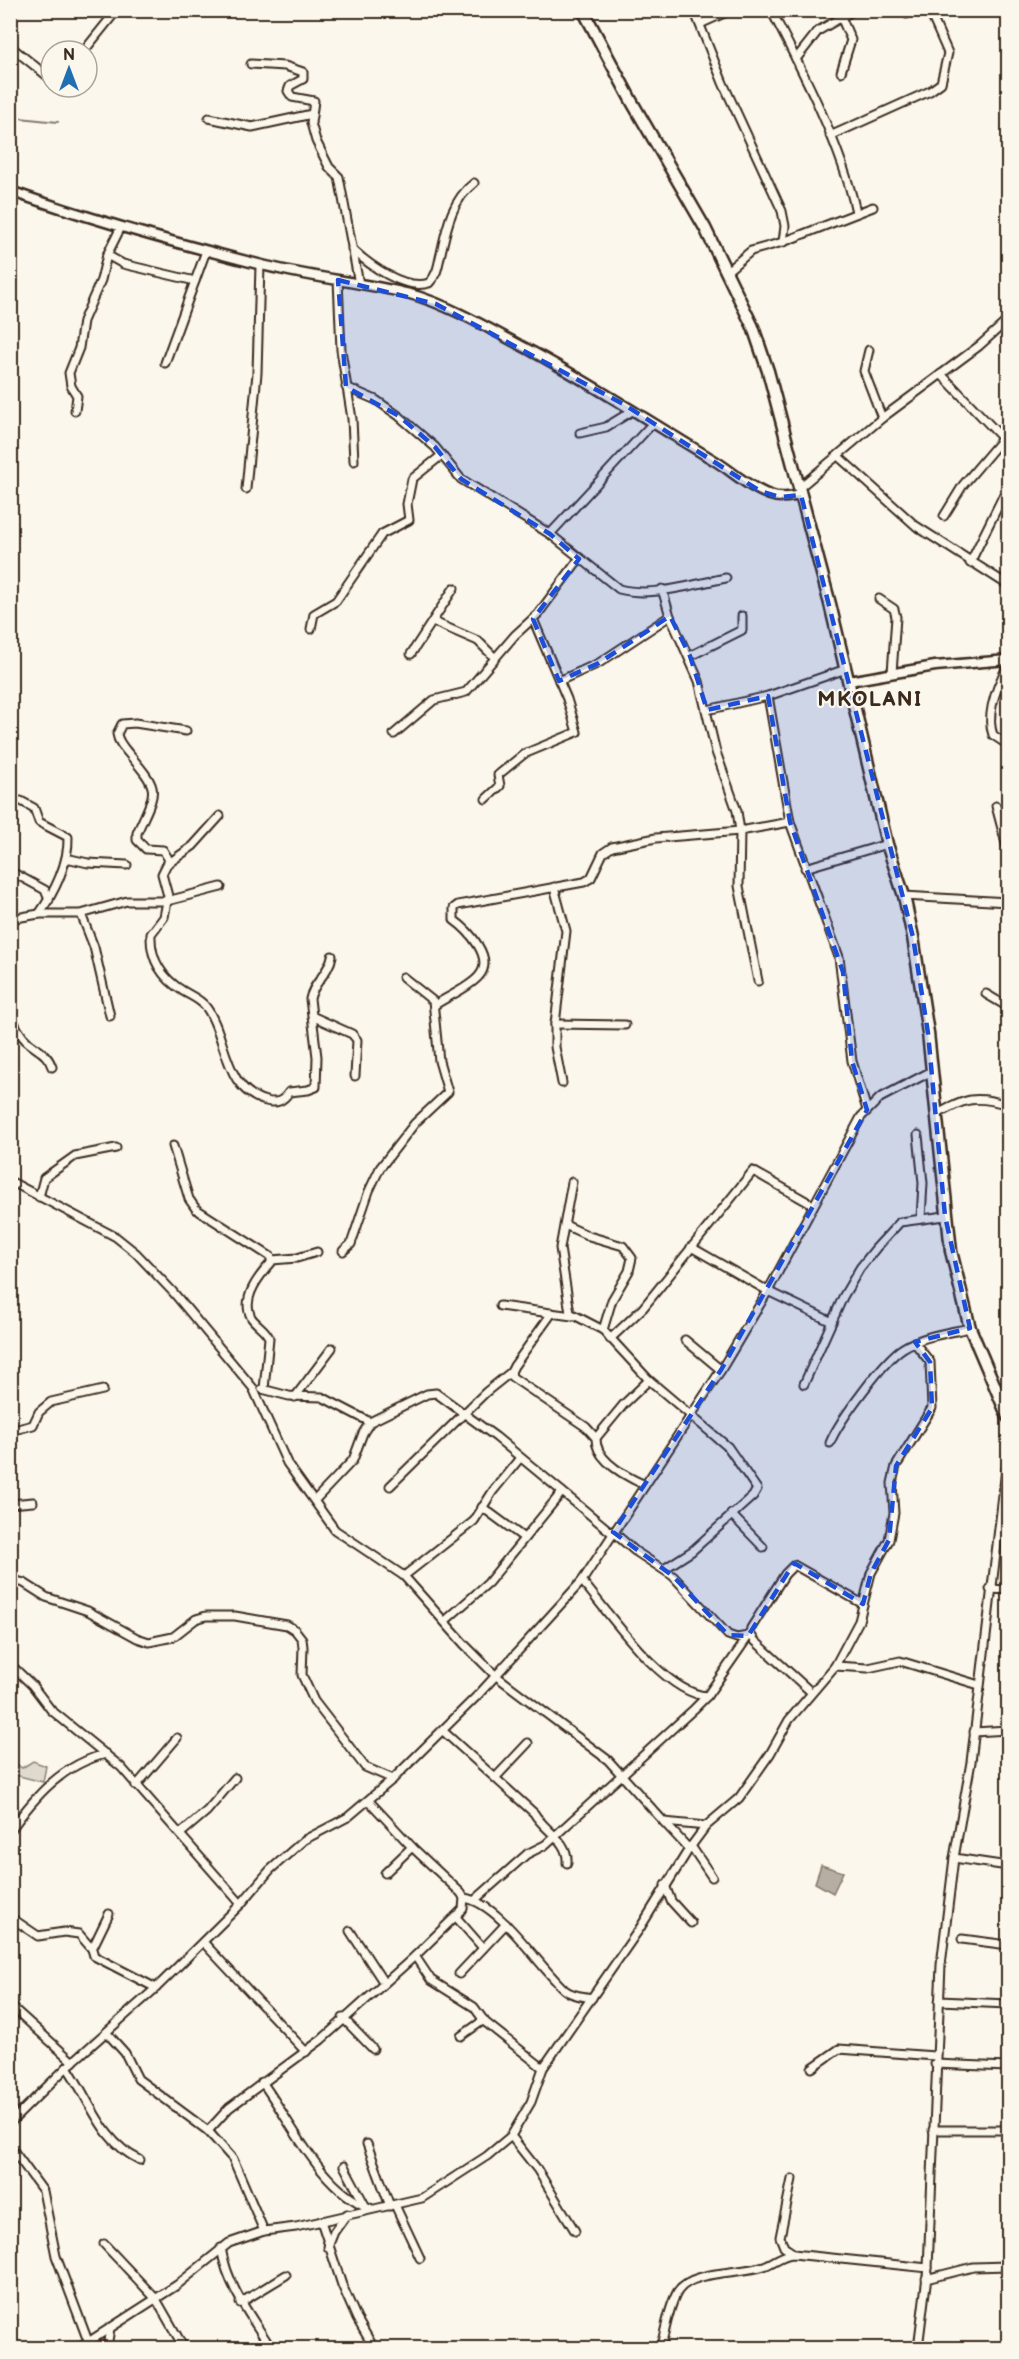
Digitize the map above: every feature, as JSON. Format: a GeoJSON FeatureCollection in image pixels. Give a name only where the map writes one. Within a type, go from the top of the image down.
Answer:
{"type":"FeatureCollection","features":[{"type":"Feature","properties":{"kind":"highway"},"geometry":{"type":"LineString","coordinates":[[584,10],[727,271],[753,327],[768,371],[846,669],[887,844],[904,896],[922,981],[945,1215],[970,1328],[1008,1417]]}},
{"type":"Feature","properties":{"kind":"street"},"geometry":{"type":"LineString","coordinates":[[10,16],[14,10]]}},
{"type":"Feature","properties":{"kind":"street"},"geometry":{"type":"LineString","coordinates":[[94,39],[117,10]]}},
{"type":"Feature","properties":{"kind":"street"},"geometry":{"type":"LineString","coordinates":[[694,10],[723,82],[782,211],[785,225],[783,242]]}},
{"type":"Feature","properties":{"kind":"street"},"geometry":{"type":"LineString","coordinates":[[700,24],[731,10]]}},
{"type":"Feature","properties":{"kind":"street"},"geometry":{"type":"LineString","coordinates":[[771,10],[796,59],[830,136],[856,212]]}},
{"type":"Feature","properties":{"kind":"street"},"geometry":{"type":"LineString","coordinates":[[796,59],[818,31],[854,10]]}},
{"type":"Feature","properties":{"kind":"street"},"geometry":{"type":"LineString","coordinates":[[904,10],[907,14],[917,10]]}},
{"type":"Feature","properties":{"kind":"street"},"geometry":{"type":"LineString","coordinates":[[830,136],[930,91],[941,83],[948,52],[929,10]]}},
{"type":"Feature","properties":{"kind":"street"},"geometry":{"type":"LineString","coordinates":[[841,17],[851,40],[841,72]]}},
{"type":"Feature","properties":{"kind":"street"},"geometry":{"type":"LineString","coordinates":[[10,45],[39,69]]}},
{"type":"Feature","properties":{"kind":"street"},"geometry":{"type":"LineString","coordinates":[[251,64],[285,66],[302,70],[303,79],[290,86],[288,91],[292,97],[312,99],[315,104],[311,123],[316,141],[341,183],[359,284]]}},
{"type":"Feature","properties":{"kind":"street"},"geometry":{"type":"LineString","coordinates":[[209,118],[252,127],[312,114]]}},
{"type":"Feature","properties":{"kind":"street"},"geometry":{"type":"LineString","coordinates":[[352,249],[391,275],[419,285],[429,283],[438,269],[453,207],[459,197],[474,183]]}},
{"type":"Feature","properties":{"kind":"street"},"geometry":{"type":"LineString","coordinates":[[10,191],[121,227],[206,251],[260,265],[411,295],[436,304],[533,352],[760,490],[780,497],[800,492],[882,418],[979,346],[1008,320]]}},
{"type":"Feature","properties":{"kind":"street"},"geometry":{"type":"LineString","coordinates":[[727,271],[751,251],[783,242],[873,207]]}},
{"type":"Feature","properties":{"kind":"street"},"geometry":{"type":"LineString","coordinates":[[75,411],[77,396],[69,380],[69,373],[79,348],[83,321],[101,280],[107,255],[121,227]]}},
{"type":"Feature","properties":{"kind":"street"},"geometry":{"type":"LineString","coordinates":[[165,363],[206,251]]}},
{"type":"Feature","properties":{"kind":"street"},"geometry":{"type":"LineString","coordinates":[[107,255],[123,264],[195,281]]}},
{"type":"Feature","properties":{"kind":"street"},"geometry":{"type":"LineString","coordinates":[[246,489],[257,373],[260,265]]}},
{"type":"Feature","properties":{"kind":"street"},"geometry":{"type":"LineString","coordinates":[[338,280],[341,350],[354,461]]}},
{"type":"Feature","properties":{"kind":"street"},"geometry":{"type":"LineString","coordinates":[[869,350],[864,371],[882,418]]}},
{"type":"Feature","properties":{"kind":"street"},"geometry":{"type":"LineString","coordinates":[[941,374],[1005,441],[963,485],[944,516]]}},
{"type":"Feature","properties":{"kind":"street"},"geometry":{"type":"LineString","coordinates":[[346,387],[376,400],[399,416],[442,455],[461,479],[550,534],[619,589],[628,592],[662,589],[726,578]]}},
{"type":"Feature","properties":{"kind":"street"},"geometry":{"type":"LineString","coordinates":[[580,433],[606,427],[632,411]]}},
{"type":"Feature","properties":{"kind":"street"},"geometry":{"type":"LineString","coordinates":[[550,534],[652,424]]}},
{"type":"Feature","properties":{"kind":"street"},"geometry":{"type":"LineString","coordinates":[[311,629],[314,614],[336,601],[382,534],[409,520],[407,504],[412,479],[442,455]]}},
{"type":"Feature","properties":{"kind":"street"},"geometry":{"type":"LineString","coordinates":[[839,457],[909,521],[970,563],[1008,585]]}},
{"type":"Feature","properties":{"kind":"street"},"geometry":{"type":"LineString","coordinates":[[970,563],[1008,486]]}},
{"type":"Feature","properties":{"kind":"street"},"geometry":{"type":"LineString","coordinates":[[394,734],[434,700],[464,694],[533,619],[579,559]]}},
{"type":"Feature","properties":{"kind":"street"},"geometry":{"type":"LineString","coordinates":[[411,654],[434,622],[454,588]]}},
{"type":"Feature","properties":{"kind":"street"},"geometry":{"type":"LineString","coordinates":[[662,589],[670,616],[690,656],[707,710],[716,752],[737,812],[740,831],[739,886],[759,981]]}},
{"type":"Feature","properties":{"kind":"street"},"geometry":{"type":"LineString","coordinates":[[879,599],[894,609],[896,617],[892,673]]}},
{"type":"Feature","properties":{"kind":"street"},"geometry":{"type":"LineString","coordinates":[[559,681],[599,663],[670,616]]}},
{"type":"Feature","properties":{"kind":"street"},"geometry":{"type":"LineString","coordinates":[[690,656],[742,630],[742,616]]}},
{"type":"Feature","properties":{"kind":"street"},"geometry":{"type":"LineString","coordinates":[[486,799],[500,786],[498,775],[516,759],[577,732],[577,725],[533,619]]}},
{"type":"Feature","properties":{"kind":"street"},"geometry":{"type":"LineString","coordinates":[[434,622],[478,641],[495,658]]}},
{"type":"Feature","properties":{"kind":"street"},"geometry":{"type":"LineString","coordinates":[[849,681],[982,660],[1008,660]]}},
{"type":"Feature","properties":{"kind":"street"},"geometry":{"type":"LineString","coordinates":[[1008,665],[998,688],[990,723],[993,735],[1008,745]]}},
{"type":"Feature","properties":{"kind":"street"},"geometry":{"type":"LineString","coordinates":[[707,710],[768,696],[846,669]]}},
{"type":"Feature","properties":{"kind":"street"},"geometry":{"type":"LineString","coordinates":[[768,696],[790,822],[839,957],[852,1061],[867,1110]]}},
{"type":"Feature","properties":{"kind":"street"},"geometry":{"type":"LineString","coordinates":[[169,863],[162,850],[146,849],[137,840],[154,796],[153,785],[150,778],[120,743],[117,734],[122,724],[135,723],[186,731]]}},
{"type":"Feature","properties":{"kind":"street"},"geometry":{"type":"LineString","coordinates":[[21,801],[34,808],[43,824],[67,835],[66,858],[49,900],[39,915]]}},
{"type":"Feature","properties":{"kind":"street"},"geometry":{"type":"LineString","coordinates":[[996,806],[1008,851]]}},
{"type":"Feature","properties":{"kind":"street"},"geometry":{"type":"LineString","coordinates":[[219,816],[193,846],[169,863],[162,874],[167,901],[164,917],[151,934],[157,966],[167,980],[206,1007],[233,1074],[255,1097],[276,1102],[286,1098],[289,1092],[316,1087],[318,1075],[311,992],[328,971],[332,956]]}},
{"type":"Feature","properties":{"kind":"street"},"geometry":{"type":"LineString","coordinates":[[435,1005],[477,979],[483,970],[482,955],[478,945],[454,920],[454,909],[458,905],[584,882],[591,878],[603,853],[612,847],[656,838],[740,831],[790,822]]}},
{"type":"Feature","properties":{"kind":"street"},"geometry":{"type":"LineString","coordinates":[[805,868],[887,844]]}},
{"type":"Feature","properties":{"kind":"street"},"geometry":{"type":"LineString","coordinates":[[66,858],[88,863],[127,866]]}},
{"type":"Feature","properties":{"kind":"street"},"geometry":{"type":"LineString","coordinates":[[10,871],[45,890],[49,900]]}},
{"type":"Feature","properties":{"kind":"street"},"geometry":{"type":"LineString","coordinates":[[10,919],[39,915],[81,914],[127,901],[167,901],[220,887]]}},
{"type":"Feature","properties":{"kind":"street"},"geometry":{"type":"LineString","coordinates":[[554,887],[566,931],[555,1024],[555,1047],[562,1083]]}},
{"type":"Feature","properties":{"kind":"street"},"geometry":{"type":"LineString","coordinates":[[904,896],[1008,902]]}},
{"type":"Feature","properties":{"kind":"street"},"geometry":{"type":"LineString","coordinates":[[81,914],[94,947],[110,1016]]}},
{"type":"Feature","properties":{"kind":"street"},"geometry":{"type":"LineString","coordinates":[[343,1251],[351,1244],[369,1191],[380,1168],[415,1123],[447,1095],[448,1086],[439,1060],[435,1005],[430,996],[410,985],[403,977]]}},
{"type":"Feature","properties":{"kind":"street"},"geometry":{"type":"LineString","coordinates":[[986,994],[1008,1007]]}},
{"type":"Feature","properties":{"kind":"street"},"geometry":{"type":"LineString","coordinates":[[10,1013],[22,1036],[46,1053],[52,1067]]}},
{"type":"Feature","properties":{"kind":"street"},"geometry":{"type":"LineString","coordinates":[[314,1017],[352,1034],[357,1040],[355,1076]]}},
{"type":"Feature","properties":{"kind":"street"},"geometry":{"type":"LineString","coordinates":[[555,1024],[625,1025]]}},
{"type":"Feature","properties":{"kind":"street"},"geometry":{"type":"LineString","coordinates":[[10,2123],[70,2065],[156,1988],[241,1904],[270,1870],[304,1840],[348,1817],[393,1779],[443,1731],[582,1581],[721,1370],[768,1291],[867,1110],[880,1098],[932,1071]]}},
{"type":"Feature","properties":{"kind":"street"},"geometry":{"type":"LineString","coordinates":[[936,1115],[954,1104],[976,1097],[1008,1105]]}},
{"type":"Feature","properties":{"kind":"street"},"geometry":{"type":"LineString","coordinates":[[918,1135],[924,1183],[921,1218]]}},
{"type":"Feature","properties":{"kind":"street"},"geometry":{"type":"LineString","coordinates":[[173,1146],[189,1199],[196,1209],[260,1249],[272,1260],[297,1258],[317,1252]]}},
{"type":"Feature","properties":{"kind":"street"},"geometry":{"type":"LineString","coordinates":[[39,1197],[44,1178],[75,1156],[116,1148]]}},
{"type":"Feature","properties":{"kind":"street"},"geometry":{"type":"LineString","coordinates":[[610,1339],[643,1308],[753,1171],[813,1205]]}},
{"type":"Feature","properties":{"kind":"street"},"geometry":{"type":"LineString","coordinates":[[10,1181],[116,1237],[136,1253],[173,1292],[253,1388],[287,1463],[315,1500],[328,1522],[345,1539],[384,1560],[404,1576],[495,1675],[622,1774],[690,1848],[712,1877]]}},
{"type":"Feature","properties":{"kind":"street"},"geometry":{"type":"LineString","coordinates":[[572,1182],[561,1248],[568,1305],[572,1316]]}},
{"type":"Feature","properties":{"kind":"street"},"geometry":{"type":"LineString","coordinates":[[804,1384],[853,1279],[876,1248],[900,1222],[945,1215]]}},
{"type":"Feature","properties":{"kind":"street"},"geometry":{"type":"LineString","coordinates":[[565,1225],[589,1236],[623,1246],[632,1258],[629,1271],[612,1300],[603,1330]]}},
{"type":"Feature","properties":{"kind":"street"},"geometry":{"type":"LineString","coordinates":[[691,1247],[768,1291],[832,1322]]}},
{"type":"Feature","properties":{"kind":"street"},"geometry":{"type":"LineString","coordinates":[[264,1389],[270,1338],[251,1316],[247,1307],[250,1293],[272,1260]]}},
{"type":"Feature","properties":{"kind":"street"},"geometry":{"type":"LineString","coordinates":[[500,1306],[572,1316],[603,1330],[649,1380],[728,1446],[757,1486],[756,1493],[692,1551],[664,1569]]}},
{"type":"Feature","properties":{"kind":"street"},"geometry":{"type":"LineString","coordinates":[[390,1486],[499,1379],[511,1372],[552,1313]]}},
{"type":"Feature","properties":{"kind":"street"},"geometry":{"type":"LineString","coordinates":[[830,1443],[846,1414],[896,1352],[914,1342],[970,1328]]}},
{"type":"Feature","properties":{"kind":"street"},"geometry":{"type":"LineString","coordinates":[[685,1340],[721,1370]]}},
{"type":"Feature","properties":{"kind":"street"},"geometry":{"type":"LineString","coordinates":[[79,2349],[88,2341],[156,2299],[229,2243],[264,2231],[321,2221],[369,2208],[392,2206],[436,2191],[487,2156],[510,2136],[531,2102],[543,2068],[640,1928],[690,1848],[706,1826],[739,1798],[770,1754],[789,1720],[835,1666],[859,1621],[871,1573],[888,1540],[894,1514],[892,1483],[896,1466],[932,1408],[930,1362],[914,1342]]}},
{"type":"Feature","properties":{"kind":"street"},"geometry":{"type":"LineString","coordinates":[[295,1397],[332,1348]]}},
{"type":"Feature","properties":{"kind":"street"},"geometry":{"type":"LineString","coordinates":[[511,1372],[520,1384],[586,1427],[596,1438]]}},
{"type":"Feature","properties":{"kind":"street"},"geometry":{"type":"LineString","coordinates":[[645,1485],[600,1455],[596,1446],[596,1438],[624,1404],[649,1380]]}},
{"type":"Feature","properties":{"kind":"street"},"geometry":{"type":"LineString","coordinates":[[253,1388],[295,1397],[322,1397],[370,1422]]}},
{"type":"Feature","properties":{"kind":"street"},"geometry":{"type":"LineString","coordinates":[[10,1431],[33,1425],[39,1412],[51,1402],[103,1390]]}},
{"type":"Feature","properties":{"kind":"street"},"geometry":{"type":"LineString","coordinates":[[315,1500],[353,1460],[363,1432],[370,1422],[436,1393],[465,1413],[641,1556],[664,1569],[683,1585],[728,1635],[737,1638],[749,1635]]}},
{"type":"Feature","properties":{"kind":"street"},"geometry":{"type":"LineString","coordinates":[[918,2349],[927,2268],[941,1965],[954,1858],[974,1732],[1008,1453]]}},
{"type":"Feature","properties":{"kind":"street"},"geometry":{"type":"LineString","coordinates":[[404,1576],[474,1521],[520,1458]]}},
{"type":"Feature","properties":{"kind":"street"},"geometry":{"type":"LineString","coordinates":[[445,1621],[488,1583],[562,1492]]}},
{"type":"Feature","properties":{"kind":"street"},"geometry":{"type":"LineString","coordinates":[[10,1504],[33,1502]]}},
{"type":"Feature","properties":{"kind":"street"},"geometry":{"type":"LineString","coordinates":[[482,1507],[524,1538]]}},
{"type":"Feature","properties":{"kind":"street"},"geometry":{"type":"LineString","coordinates":[[731,1514],[763,1547]]}},
{"type":"Feature","properties":{"kind":"street"},"geometry":{"type":"LineString","coordinates":[[476,1899],[524,1857],[538,1850],[554,1836],[707,1696],[749,1635],[785,1574],[795,1565],[863,1604]]}},
{"type":"Feature","properties":{"kind":"street"},"geometry":{"type":"LineString","coordinates":[[10,1579],[34,1588],[46,1597],[88,1611],[137,1638],[149,1642],[173,1637],[196,1619],[206,1616],[235,1616],[287,1625],[295,1630],[302,1639],[302,1675],[314,1701],[365,1767],[393,1779]]}},
{"type":"Feature","properties":{"kind":"street"},"geometry":{"type":"LineString","coordinates":[[582,1581],[642,1654],[688,1692],[707,1696]]}},
{"type":"Feature","properties":{"kind":"street"},"geometry":{"type":"LineString","coordinates":[[990,1589],[1008,1590]]}},
{"type":"Feature","properties":{"kind":"street"},"geometry":{"type":"LineString","coordinates":[[749,1635],[782,1668],[811,1692]]}},
{"type":"Feature","properties":{"kind":"street"},"geometry":{"type":"LineString","coordinates":[[835,1666],[868,1668],[900,1661],[979,1685]]}},
{"type":"Feature","properties":{"kind":"street"},"geometry":{"type":"LineString","coordinates":[[10,1664],[32,1685],[51,1710],[122,1767],[136,1786],[241,1904]]}},
{"type":"Feature","properties":{"kind":"street"},"geometry":{"type":"LineString","coordinates":[[974,1732],[1008,1730]]}},
{"type":"Feature","properties":{"kind":"street"},"geometry":{"type":"LineString","coordinates":[[443,1731],[469,1757],[518,1795],[564,1846],[567,1863]]}},
{"type":"Feature","properties":{"kind":"street"},"geometry":{"type":"LineString","coordinates":[[136,1786],[177,1738]]}},
{"type":"Feature","properties":{"kind":"street"},"geometry":{"type":"LineString","coordinates":[[496,1777],[528,1743]]}},
{"type":"Feature","properties":{"kind":"street"},"geometry":{"type":"LineString","coordinates":[[11,1828],[64,1772],[77,1763],[106,1754]]}},
{"type":"Feature","properties":{"kind":"street"},"geometry":{"type":"LineString","coordinates":[[180,1834],[207,1811],[235,1778]]}},
{"type":"Feature","properties":{"kind":"street"},"geometry":{"type":"LineString","coordinates":[[369,1801],[464,1898],[476,1899],[506,1924],[566,1991],[592,1998]]}},
{"type":"Feature","properties":{"kind":"street"},"geometry":{"type":"LineString","coordinates":[[664,1822],[706,1826]]}},
{"type":"Feature","properties":{"kind":"street"},"geometry":{"type":"LineString","coordinates":[[386,1873],[412,1847]]}},
{"type":"Feature","properties":{"kind":"street"},"geometry":{"type":"LineString","coordinates":[[954,1858],[1008,1866]]}},
{"type":"Feature","properties":{"kind":"street"},"geometry":{"type":"LineString","coordinates":[[665,1885],[671,1901],[691,1923]]}},
{"type":"Feature","properties":{"kind":"street"},"geometry":{"type":"LineString","coordinates":[[208,2131],[229,2108],[290,2060],[306,2052],[416,1956],[463,1909],[464,1898]]}},
{"type":"Feature","properties":{"kind":"street"},"geometry":{"type":"LineString","coordinates":[[92,1949],[109,1914]]}},
{"type":"Feature","properties":{"kind":"street"},"geometry":{"type":"LineString","coordinates":[[10,1917],[38,1936],[64,1932],[79,1934],[103,1962],[156,1988]]}},
{"type":"Feature","properties":{"kind":"street"},"geometry":{"type":"LineString","coordinates":[[456,1917],[483,1948]]}},
{"type":"Feature","properties":{"kind":"street"},"geometry":{"type":"LineString","coordinates":[[459,1974],[506,1924]]}},
{"type":"Feature","properties":{"kind":"street"},"geometry":{"type":"LineString","coordinates":[[350,1931],[384,1983]]}},
{"type":"Feature","properties":{"kind":"street"},"geometry":{"type":"LineString","coordinates":[[962,1939],[1008,1945]]}},
{"type":"Feature","properties":{"kind":"street"},"geometry":{"type":"LineString","coordinates":[[203,1942],[306,2052]]}},
{"type":"Feature","properties":{"kind":"street"},"geometry":{"type":"LineString","coordinates":[[416,1956],[431,1980],[474,2007],[484,2020],[543,2068]]}},
{"type":"Feature","properties":{"kind":"street"},"geometry":{"type":"LineString","coordinates":[[939,2001],[1008,2004]]}},
{"type":"Feature","properties":{"kind":"street"},"geometry":{"type":"LineString","coordinates":[[10,2005],[70,2065],[110,2139],[122,2150],[141,2160]]}},
{"type":"Feature","properties":{"kind":"street"},"geometry":{"type":"LineString","coordinates":[[343,2018],[373,2049]]}},
{"type":"Feature","properties":{"kind":"street"},"geometry":{"type":"LineString","coordinates":[[461,2036],[484,2020]]}},
{"type":"Feature","properties":{"kind":"street"},"geometry":{"type":"LineString","coordinates":[[107,2033],[125,2053],[138,2079],[208,2131],[233,2159],[264,2231]]}},
{"type":"Feature","properties":{"kind":"street"},"geometry":{"type":"LineString","coordinates":[[812,2068],[839,2049],[1008,2067]]}},
{"type":"Feature","properties":{"kind":"street"},"geometry":{"type":"LineString","coordinates":[[262,2082],[316,2163],[349,2197],[369,2208]]}},
{"type":"Feature","properties":{"kind":"street"},"geometry":{"type":"LineString","coordinates":[[933,2130],[1008,2130]]}},
{"type":"Feature","properties":{"kind":"street"},"geometry":{"type":"LineString","coordinates":[[510,2136],[537,2169],[575,2231]]}},
{"type":"Feature","properties":{"kind":"street"},"geometry":{"type":"LineString","coordinates":[[367,2144],[392,2206],[420,2258]]}},
{"type":"Feature","properties":{"kind":"street"},"geometry":{"type":"LineString","coordinates":[[10,2146],[43,2191],[56,2256],[88,2341]]}},
{"type":"Feature","properties":{"kind":"street"},"geometry":{"type":"LineString","coordinates":[[344,2166],[369,2208]]}},
{"type":"Feature","properties":{"kind":"street"},"geometry":{"type":"LineString","coordinates":[[792,2179],[780,2237],[784,2247],[794,2254]]}},
{"type":"Feature","properties":{"kind":"street"},"geometry":{"type":"LineString","coordinates":[[328,2247],[334,2232],[347,2214]]}},
{"type":"Feature","properties":{"kind":"street"},"geometry":{"type":"LineString","coordinates":[[321,2221],[328,2247],[357,2319],[374,2349]]}},
{"type":"Feature","properties":{"kind":"street"},"geometry":{"type":"LineString","coordinates":[[104,2244],[156,2299],[184,2349]]}},
{"type":"Feature","properties":{"kind":"street"},"geometry":{"type":"LineString","coordinates":[[221,2248],[225,2268],[240,2303],[272,2349]]}},
{"type":"Feature","properties":{"kind":"street"},"geometry":{"type":"LineString","coordinates":[[660,2349],[675,2296],[683,2285],[708,2275],[763,2266],[781,2255],[794,2254],[927,2268]]}},
{"type":"Feature","properties":{"kind":"street"},"geometry":{"type":"LineString","coordinates":[[926,2278],[973,2267],[1008,2266]]}},
{"type":"Feature","properties":{"kind":"street"},"geometry":{"type":"LineString","coordinates":[[240,2303],[286,2275]]}},
{"type":"Feature","properties":{"kind":"street"},"geometry":{"type":"LineString","coordinates":[[107,2349],[110,2328]]}},
{"type":"Feature","properties":{"kind":"street"},"geometry":{"type":"LineString","coordinates":[[100,2334],[107,2349]]}},
{"type":"Feature","properties":{"kind":"highlighted area"},"geometry":{"type":"Polygon","coordinates":[[[338,280],[436,304],[625,405],[760,491],[780,497],[801,495],[913,937],[928,1033],[945,1216],[970,1328],[915,1342],[930,1362],[932,1408],[896,1466],[889,1540],[871,1573],[863,1604],[794,1563],[748,1636],[728,1635],[673,1576],[613,1532],[721,1370],[867,1110],[852,1061],[843,972],[790,822],[768,696],[707,710],[690,656],[670,616],[599,663],[559,681],[533,619],[579,559],[550,534],[461,479],[435,447],[399,416],[346,387],[338,280]]]}},
{"type":"Feature","properties":{"kind":"shaded area"},"geometry":{"type":"Polygon","coordinates":[[[11,1760],[22,1768],[33,1761],[46,1766],[43,1782],[11,1774],[11,1760]]]}},
{"type":"Feature","properties":{"kind":"shaded area"},"geometry":{"type":"Polygon","coordinates":[[[821,1865],[843,1872],[833,1893],[815,1883],[821,1865]]]}},
{"type":"Feature","properties":{"kind":"waterway"},"geometry":{"type":"LineString","coordinates":[[10,117],[58,122]]}},
{"type":"Feature","properties":{"kind":"district","name":"MKOLANI"},"geometry":{"type":"Point","coordinates":[870,699]}}]}
